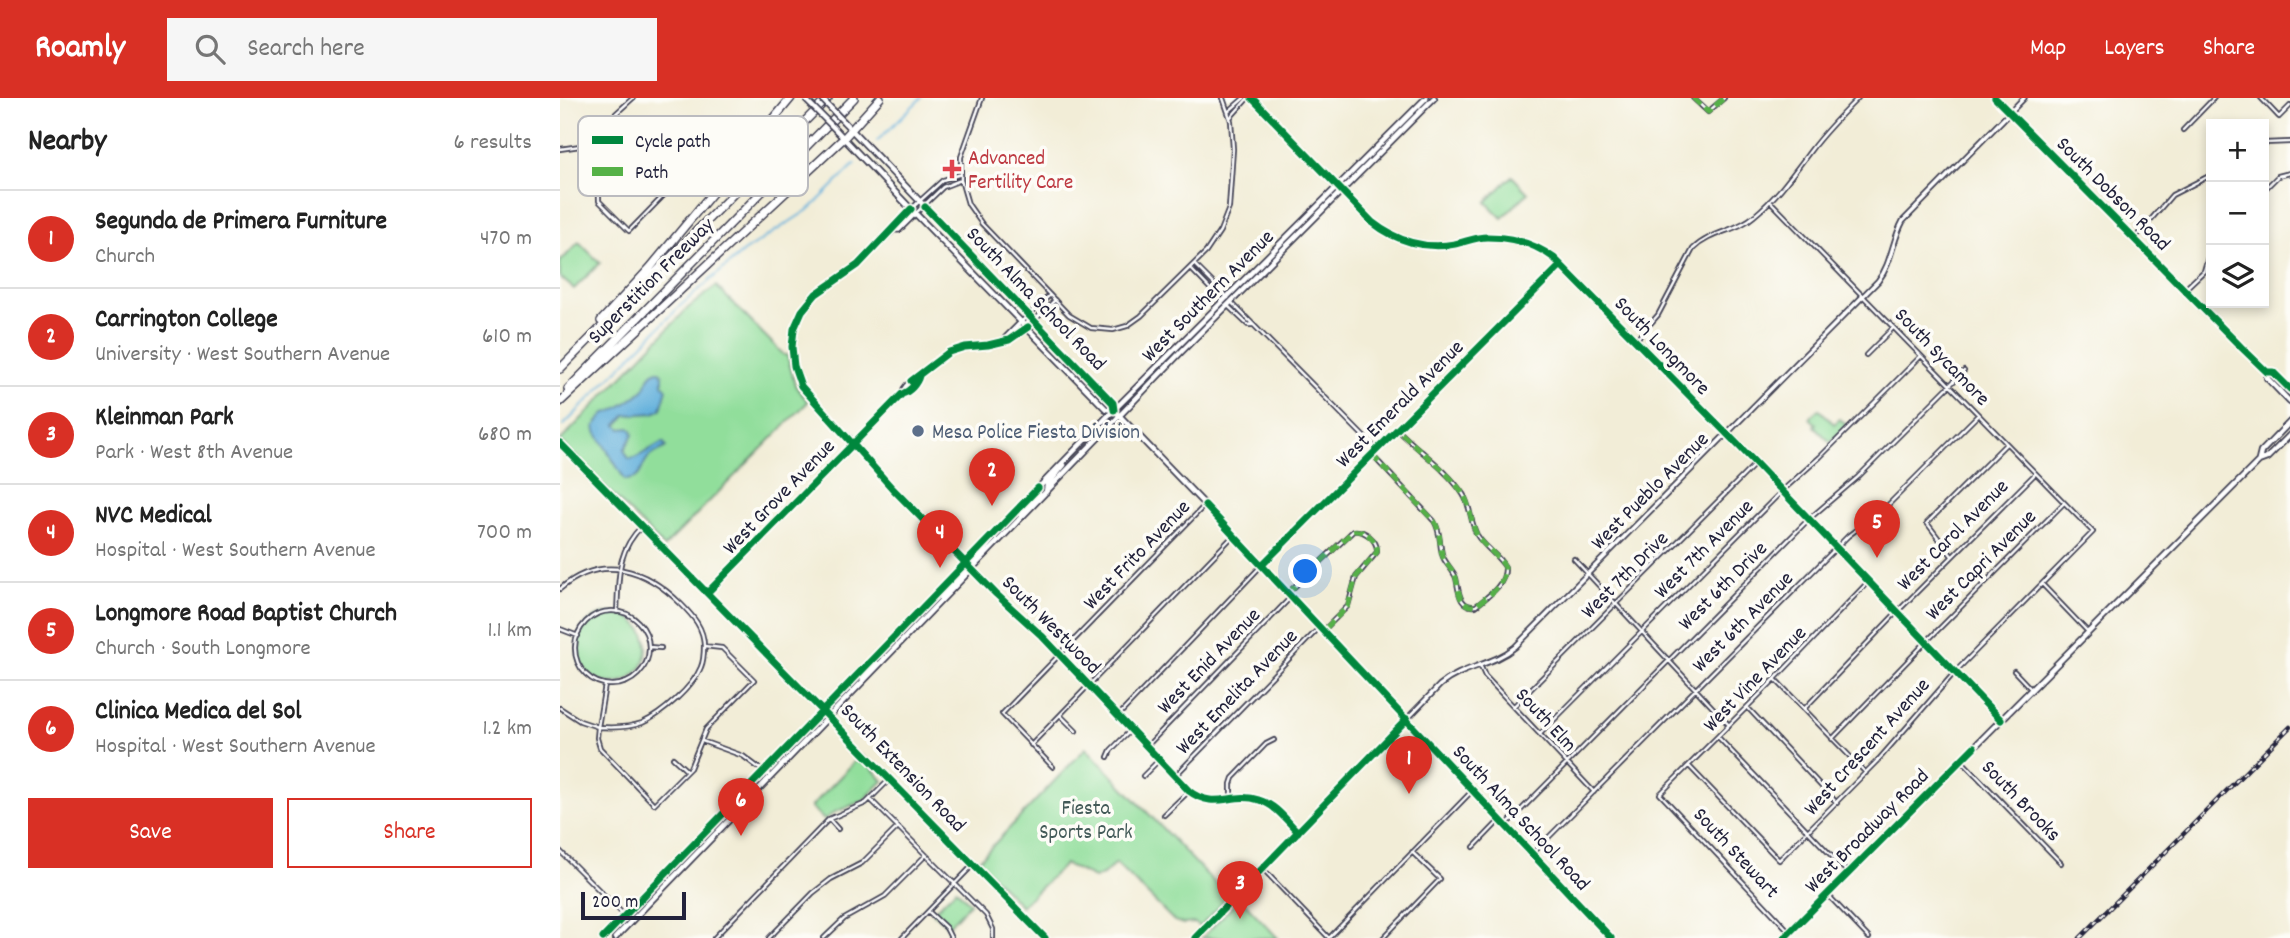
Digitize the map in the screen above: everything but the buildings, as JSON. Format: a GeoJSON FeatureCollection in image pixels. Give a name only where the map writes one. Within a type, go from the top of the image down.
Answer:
{"type":"FeatureCollection","features":[{"type":"Feature","properties":{"kind":"highway"},"geometry":{"type":"LineString","coordinates":[[776,116],[791,98]]}},
{"type":"Feature","properties":{"kind":"highway","name":"Superstition Freeway"},"geometry":{"type":"LineString","coordinates":[[808,118],[828,98]]}},
{"type":"Feature","properties":{"kind":"highway","name":"Superstition Freeway"},"geometry":{"type":"LineString","coordinates":[[808,145],[854,98]]}},
{"type":"Feature","properties":{"kind":"highway"},"geometry":{"type":"LineString","coordinates":[[808,172],[852,130],[880,98]]}},
{"type":"Feature","properties":{"kind":"highway"},"geometry":{"type":"LineString","coordinates":[[560,363],[650,268],[710,196]]}},
{"type":"Feature","properties":{"kind":"highway","name":"Superstition Freeway"},"geometry":{"type":"LineString","coordinates":[[560,369],[731,196]]}},
{"type":"Feature","properties":{"kind":"highway","name":"Superstition Freeway"},"geometry":{"type":"LineString","coordinates":[[560,397],[758,196]]}},
{"type":"Feature","properties":{"kind":"highway"},"geometry":{"type":"LineString","coordinates":[[560,402],[782,196]]}},
{"type":"Feature","properties":{"kind":"main road","name":"South Alma School Road"},"geometry":{"type":"LineString","coordinates":[[821,98],[1113,403],[1119,416],[1611,938]]}},
{"type":"Feature","properties":{"kind":"main road","name":"West Southern Avenue"},"geometry":{"type":"LineString","coordinates":[[615,938],[1426,98]]}},
{"type":"Feature","properties":{"kind":"main road","name":"West Southern Avenue"},"geometry":{"type":"LineString","coordinates":[[1340,188],[1386,147],[1434,98]]}},
{"type":"Feature","properties":{"kind":"main road","name":"South Dobson Road"},"geometry":{"type":"LineString","coordinates":[[1995,98],[2267,372],[2267,378],[2290,402]]}},
{"type":"Feature","properties":{"kind":"main road","name":"South Alma School Road"},"geometry":{"type":"LineString","coordinates":[[805,99],[1107,409],[1114,410]]}},
{"type":"Feature","properties":{"kind":"main road"},"geometry":{"type":"LineString","coordinates":[[1386,147],[1387,142],[1408,121],[1408,116]]}},
{"type":"Feature","properties":{"kind":"main road","name":"West Southern Avenue"},"geometry":{"type":"LineString","coordinates":[[603,938],[1114,410],[1227,302]]}},
{"type":"Feature","properties":{"kind":"main road","name":"South Dobson Road"},"geometry":{"type":"LineString","coordinates":[[2267,372],[2273,372],[2290,389]]}},
{"type":"Feature","properties":{"kind":"main road","name":"West Broadway Road"},"geometry":{"type":"LineString","coordinates":[[1784,938],[2259,460],[2261,452],[2290,422]]}},
{"type":"Feature","properties":{"kind":"main road","name":"West Broadway Road"},"geometry":{"type":"LineString","coordinates":[[2259,460],[2267,458],[2290,435]]}},
{"type":"Feature","properties":{"kind":"main road"},"geometry":{"type":"LineString","coordinates":[[1046,492],[1047,485],[1060,472],[1067,458]]}},
{"type":"Feature","properties":{"kind":"main road"},"geometry":{"type":"LineString","coordinates":[[1017,522],[1039,494],[1038,488]]}},
{"type":"Feature","properties":{"kind":"main road"},"geometry":{"type":"LineString","coordinates":[[972,569],[973,562],[996,533]]}},
{"type":"Feature","properties":{"kind":"main road"},"geometry":{"type":"LineString","coordinates":[[940,603],[946,591],[965,570],[966,564]]}},
{"type":"Feature","properties":{"kind":"main road"},"geometry":{"type":"LineString","coordinates":[[911,621],[917,626]]}},
{"type":"Feature","properties":{"kind":"main road"},"geometry":{"type":"LineString","coordinates":[[858,687],[876,663],[875,658]]}},
{"type":"Feature","properties":{"kind":"street"},"geometry":{"type":"LineString","coordinates":[[614,116],[633,98]]}},
{"type":"Feature","properties":{"kind":"street"},"geometry":{"type":"LineString","coordinates":[[982,98],[963,149],[961,180],[968,204],[976,218],[1069,315],[1097,330],[1114,330],[1127,326],[1141,316],[1194,264],[1216,238],[1229,208],[1233,149],[1230,118],[1223,98]]}},
{"type":"Feature","properties":{"kind":"street"},"geometry":{"type":"LineString","coordinates":[[1228,112],[1248,98]]}},
{"type":"Feature","properties":{"kind":"street"},"geometry":{"type":"LineString","coordinates":[[1230,118],[1248,98]]}},
{"type":"Feature","properties":{"kind":"street","name":"South Longmore"},"geometry":{"type":"LineString","coordinates":[[1248,98],[1376,225],[1393,236],[1410,243],[1438,246],[1487,237],[1508,238],[1538,248],[1561,265],[1756,463],[2001,720]]}},
{"type":"Feature","properties":{"kind":"street"},"geometry":{"type":"LineString","coordinates":[[1693,98],[1709,111],[1724,98]]}},
{"type":"Feature","properties":{"kind":"street"},"geometry":{"type":"LineString","coordinates":[[1635,341],[1658,315],[1693,249],[1712,235],[1748,221],[1770,201],[1797,171],[1832,124],[1858,98]]}},
{"type":"Feature","properties":{"kind":"street","name":"West Pueblo Avenue"},"geometry":{"type":"LineString","coordinates":[[1195,938],[1448,679],[1506,654],[1727,434],[1884,274],[1894,239],[1903,221],[2024,98]]}},
{"type":"Feature","properties":{"kind":"street"},"geometry":{"type":"LineString","coordinates":[[2183,130],[2214,98]]}},
{"type":"Feature","properties":{"kind":"street"},"geometry":{"type":"LineString","coordinates":[[2260,98],[2279,117],[2290,106]]}},
{"type":"Feature","properties":{"kind":"street"},"geometry":{"type":"LineString","coordinates":[[2269,143],[2290,142]]}},
{"type":"Feature","properties":{"kind":"street"},"geometry":{"type":"LineString","coordinates":[[560,149],[578,146]]}},
{"type":"Feature","properties":{"kind":"street"},"geometry":{"type":"LineString","coordinates":[[2269,185],[2278,176],[2290,173]]}},
{"type":"Feature","properties":{"kind":"street"},"geometry":{"type":"LineString","coordinates":[[913,212],[943,180],[961,174]]}},
{"type":"Feature","properties":{"kind":"street"},"geometry":{"type":"LineString","coordinates":[[2135,238],[2172,195],[2206,178]]}},
{"type":"Feature","properties":{"kind":"street"},"geometry":{"type":"LineString","coordinates":[[921,203],[943,187],[961,180]]}},
{"type":"Feature","properties":{"kind":"street"},"geometry":{"type":"LineString","coordinates":[[599,196],[599,201],[629,231],[663,196]]}},
{"type":"Feature","properties":{"kind":"street","name":"South Sycamore"},"geometry":{"type":"LineString","coordinates":[[1770,201],[2093,533]]}},
{"type":"Feature","properties":{"kind":"street","name":"South Westwood"},"geometry":{"type":"LineString","coordinates":[[913,212],[899,230],[894,230],[851,271],[812,298],[802,311],[793,335],[792,354],[796,373],[805,392],[892,488],[1060,655],[1189,791]]}},
{"type":"Feature","properties":{"kind":"street"},"geometry":{"type":"LineString","coordinates":[[1194,264],[1227,302]]}},
{"type":"Feature","properties":{"kind":"street"},"geometry":{"type":"LineString","coordinates":[[2185,289],[2204,271],[2206,264]]}},
{"type":"Feature","properties":{"kind":"street","name":"West Emerald Avenue"},"geometry":{"type":"LineString","coordinates":[[1118,716],[1262,565],[1561,265]]}},
{"type":"Feature","properties":{"kind":"street"},"geometry":{"type":"LineString","coordinates":[[1190,268],[1251,321],[1377,450]]}},
{"type":"Feature","properties":{"kind":"street"},"geometry":{"type":"LineString","coordinates":[[1004,339],[1050,295]]}},
{"type":"Feature","properties":{"kind":"street","name":"West Grove Avenue"},"geometry":{"type":"LineString","coordinates":[[708,592],[936,360],[965,347],[1009,340],[1028,327],[1055,300]]}},
{"type":"Feature","properties":{"kind":"street"},"geometry":{"type":"LineString","coordinates":[[1866,355],[1893,327]]}},
{"type":"Feature","properties":{"kind":"street","name":"West 7th Avenue"},"geometry":{"type":"LineString","coordinates":[[1541,734],[1782,491],[1921,356]]}},
{"type":"Feature","properties":{"kind":"street","name":"West 6th Drive"},"geometry":{"type":"LineString","coordinates":[[1506,825],[1809,519],[1858,477],[1964,371]]}},
{"type":"Feature","properties":{"kind":"street","name":"West 6th Avenue"},"geometry":{"type":"LineString","coordinates":[[1532,854],[1837,547],[1885,508],[1978,415]]}},
{"type":"Feature","properties":{"kind":"street"},"geometry":{"type":"LineString","coordinates":[[1372,455],[1434,521],[1440,534],[1442,555],[1455,575],[1458,595],[1466,604],[1476,606],[1501,582],[1506,573],[1505,567],[1476,534],[1468,505],[1459,488],[1397,429]]}},
{"type":"Feature","properties":{"kind":"street","name":"South Extension Road"},"geometry":{"type":"LineString","coordinates":[[560,443],[1045,938]]}},
{"type":"Feature","properties":{"kind":"street"},"geometry":{"type":"LineString","coordinates":[[1952,556],[1927,523],[2006,444]]}},
{"type":"Feature","properties":{"kind":"street","name":"West 7th Drive"},"geometry":{"type":"LineString","coordinates":[[1514,706],[1756,463]]}},
{"type":"Feature","properties":{"kind":"street","name":"West Carol Avenue"},"geometry":{"type":"LineString","coordinates":[[1804,709],[2035,473]]}},
{"type":"Feature","properties":{"kind":"street","name":"West Capri Avenue"},"geometry":{"type":"LineString","coordinates":[[1832,740],[2063,502]]}},
{"type":"Feature","properties":{"kind":"street","name":"West Frito Avenue"},"geometry":{"type":"LineString","coordinates":[[1031,744],[1002,714],[1205,505]]}},
{"type":"Feature","properties":{"kind":"street"},"geometry":{"type":"LineString","coordinates":[[617,612],[619,569],[625,546],[642,526]]}},
{"type":"Feature","properties":{"kind":"street","name":"West Enid Avenue"},"geometry":{"type":"LineString","coordinates":[[1147,746],[1348,533],[1359,530],[1372,539]]}},
{"type":"Feature","properties":{"kind":"street","name":"West Crescent Avenue"},"geometry":{"type":"LineString","coordinates":[[1689,766],[1779,860],[1866,773],[1955,672],[2093,533]]}},
{"type":"Feature","properties":{"kind":"street"},"geometry":{"type":"LineString","coordinates":[[1053,767],[1031,744],[1234,535]]}},
{"type":"Feature","properties":{"kind":"street","name":"West Emelita Avenue"},"geometry":{"type":"LineString","coordinates":[[1175,776],[1348,606],[1356,578],[1377,552],[1377,546],[1372,539]]}},
{"type":"Feature","properties":{"kind":"street"},"geometry":{"type":"LineString","coordinates":[[1574,559],[1729,725]]}},
{"type":"Feature","properties":{"kind":"street"},"geometry":{"type":"LineString","coordinates":[[560,589],[592,572],[630,570],[651,579],[674,597],[698,624],[704,646],[703,663],[697,675],[658,714],[640,723],[598,727],[580,722],[560,708]]}},
{"type":"Feature","properties":{"kind":"street","name":"West Vine Avenue"},"geometry":{"type":"LineString","coordinates":[[1660,794],[1868,582]]}},
{"type":"Feature","properties":{"kind":"street"},"geometry":{"type":"LineString","coordinates":[[2042,584],[2088,632]]}},
{"type":"Feature","properties":{"kind":"street"},"geometry":{"type":"LineString","coordinates":[[605,612],[617,612],[638,622],[647,634],[649,647],[644,667],[634,677],[621,684],[606,685],[589,677],[581,667],[576,655],[578,636],[583,626],[593,618],[605,612]]}},
{"type":"Feature","properties":{"kind":"street"},"geometry":{"type":"LineString","coordinates":[[560,629],[578,636]]}},
{"type":"Feature","properties":{"kind":"street"},"geometry":{"type":"LineString","coordinates":[[606,685],[598,727],[600,748],[654,804],[695,760],[706,729],[754,680],[722,648],[704,646]]}},
{"type":"Feature","properties":{"kind":"street"},"geometry":{"type":"LineString","coordinates":[[649,647],[661,648]]}},
{"type":"Feature","properties":{"kind":"street","name":"South Elm"},"geometry":{"type":"LineString","coordinates":[[1480,666],[1485,676],[1594,792]]}},
{"type":"Feature","properties":{"kind":"street"},"geometry":{"type":"LineString","coordinates":[[2014,671],[2031,689]]}},
{"type":"Feature","properties":{"kind":"street"},"geometry":{"type":"LineString","coordinates":[[1775,679],[1866,773]]}},
{"type":"Feature","properties":{"kind":"street"},"geometry":{"type":"LineString","coordinates":[[1747,708],[1837,803]]}},
{"type":"Feature","properties":{"kind":"street"},"geometry":{"type":"LineString","coordinates":[[1059,715],[1076,731]]}},
{"type":"Feature","properties":{"kind":"street"},"geometry":{"type":"LineString","coordinates":[[1108,757],[1111,750],[1131,730]]}},
{"type":"Feature","properties":{"kind":"street"},"geometry":{"type":"LineString","coordinates":[[1718,737],[1848,873]]}},
{"type":"Feature","properties":{"kind":"street"},"geometry":{"type":"LineString","coordinates":[[1231,800],[1233,778],[1266,744],[1274,740]]}},
{"type":"Feature","properties":{"kind":"street"},"geometry":{"type":"LineString","coordinates":[[702,741],[744,755],[771,777]]}},
{"type":"Feature","properties":{"kind":"street"},"geometry":{"type":"LineString","coordinates":[[673,758],[687,771]]}},
{"type":"Feature","properties":{"kind":"street"},"geometry":{"type":"LineString","coordinates":[[1143,776],[1159,760]]}},
{"type":"Feature","properties":{"kind":"street","name":"South Brooks"},"geometry":{"type":"LineString","coordinates":[[1961,760],[2061,863]]}},
{"type":"Feature","properties":{"kind":"street"},"geometry":{"type":"LineString","coordinates":[[713,938],[829,819],[859,807],[890,779]]}},
{"type":"Feature","properties":{"kind":"street"},"geometry":{"type":"LineString","coordinates":[[1262,869],[1329,938],[1473,790]]}},
{"type":"Feature","properties":{"kind":"street"},"geometry":{"type":"LineString","coordinates":[[1164,815],[1189,791],[1209,801],[1250,798],[1273,807],[1298,832]]}},
{"type":"Feature","properties":{"kind":"street","name":"South Stewart"},"geometry":{"type":"LineString","coordinates":[[1660,794],[1790,932]]}},
{"type":"Feature","properties":{"kind":"street"},"geometry":{"type":"LineString","coordinates":[[870,799],[986,915],[993,929],[993,938]]}},
{"type":"Feature","properties":{"kind":"street"},"geometry":{"type":"LineString","coordinates":[[829,819],[838,828]]}},
{"type":"Feature","properties":{"kind":"street"},"geometry":{"type":"LineString","coordinates":[[1475,847],[1501,819]]}},
{"type":"Feature","properties":{"kind":"street"},"geometry":{"type":"LineString","coordinates":[[769,938],[820,886],[862,863],[898,827]]}},
{"type":"Feature","properties":{"kind":"street"},"geometry":{"type":"LineString","coordinates":[[560,851],[625,916]]}},
{"type":"Feature","properties":{"kind":"street"},"geometry":{"type":"LineString","coordinates":[[1383,938],[1440,879],[1412,852]]}},
{"type":"Feature","properties":{"kind":"street"},"geometry":{"type":"LineString","coordinates":[[827,937],[844,919],[885,896],[925,856]]}},
{"type":"Feature","properties":{"kind":"street"},"geometry":{"type":"LineString","coordinates":[[902,938],[974,864]]}},
{"type":"Feature","properties":{"kind":"street"},"geometry":{"type":"LineString","coordinates":[[1827,894],[1869,938]]}},
{"type":"Feature","properties":{"kind":"street"},"geometry":{"type":"LineString","coordinates":[[928,911],[946,928],[951,938]]}},
{"type":"Feature","properties":{"kind":"street"},"geometry":{"type":"LineString","coordinates":[[993,929],[999,929]]}},
{"type":"Feature","properties":{"kind":"green space"},"geometry":{"type":"Polygon","coordinates":[[[1512,176],[1528,193],[1502,218],[1486,202],[1512,176]]]}},
{"type":"Feature","properties":{"kind":"green space"},"geometry":{"type":"Polygon","coordinates":[[[579,242],[600,263],[574,289],[560,277],[560,262],[579,242]]]}},
{"type":"Feature","properties":{"kind":"green space"},"geometry":{"type":"Polygon","coordinates":[[[716,286],[787,355],[795,385],[808,402],[664,547],[560,441],[688,308],[716,286]]]}},
{"type":"Feature","properties":{"kind":"green space"},"geometry":{"type":"Polygon","coordinates":[[[1819,409],[1834,424],[1840,419],[1847,425],[1830,442],[1810,418],[1819,409]]]}},
{"type":"Feature","properties":{"kind":"green space"},"geometry":{"type":"Polygon","coordinates":[[[612,613],[637,623],[647,648],[637,673],[612,683],[587,673],[577,648],[587,623],[612,613]]]}},
{"type":"Feature","properties":{"kind":"green space","name":"Fiesta Sports Park"},"geometry":{"type":"Polygon","coordinates":[[[1086,748],[1228,897],[1200,927],[1195,923],[1183,924],[1174,921],[1116,863],[1103,875],[1094,878],[1065,864],[1021,906],[978,861],[1086,748]]]}},
{"type":"Feature","properties":{"kind":"green space"},"geometry":{"type":"Polygon","coordinates":[[[861,755],[883,781],[863,801],[835,812],[824,820],[811,807],[861,755]]]}},
{"type":"Feature","properties":{"kind":"green space"},"geometry":{"type":"Polygon","coordinates":[[[956,889],[970,903],[948,926],[933,912],[956,889]]]}},
{"type":"Feature","properties":{"kind":"green space"},"geometry":{"type":"Polygon","coordinates":[[[1240,898],[1278,938],[1202,938],[1240,898]]]}},
{"type":"Feature","properties":{"kind":"water"},"geometry":{"type":"Polygon","coordinates":[[[657,371],[663,375],[663,384],[667,389],[661,409],[654,413],[626,415],[617,425],[621,429],[632,430],[633,435],[624,450],[629,459],[661,443],[666,447],[650,456],[636,478],[625,480],[595,426],[605,413],[641,392],[657,371]]]}},
{"type":"Feature","properties":{"kind":"waterway"},"geometry":{"type":"LineString","coordinates":[[877,141],[921,98]]}},
{"type":"Feature","properties":{"kind":"waterway"},"geometry":{"type":"LineString","coordinates":[[563,426],[680,306],[743,252],[811,208],[855,164]]}},
{"type":"Feature","properties":{"kind":"railway"},"geometry":{"type":"LineString","coordinates":[[2080,938],[2290,727]]}},
{"type":"Feature","properties":{"kind":"marked path"},"geometry":{"type":"LineString","coordinates":[[1693,98],[1708,112],[1724,98]]}},
{"type":"Feature","properties":{"kind":"marked path"},"geometry":{"type":"LineString","coordinates":[[1372,455],[1434,521],[1443,557],[1455,575],[1460,597],[1466,604],[1476,606],[1499,585],[1505,567],[1477,535],[1466,499],[1456,485],[1397,429]]}},
{"type":"Feature","properties":{"kind":"marked path"},"geometry":{"type":"LineString","coordinates":[[1288,593],[1353,531],[1362,532],[1373,540],[1377,552],[1356,577],[1348,606],[1323,631]]}},
{"type":"Feature","properties":{"kind":"cycle path"},"geometry":{"type":"LineString","coordinates":[[1252,98],[1381,229],[1401,239],[1433,246],[1483,237],[1505,238],[1531,245],[1554,258],[1742,449],[2001,720]]}},
{"type":"Feature","properties":{"kind":"cycle path"},"geometry":{"type":"LineString","coordinates":[[1995,98],[2241,347],[2290,389]]}},
{"type":"Feature","properties":{"kind":"cycle path"},"geometry":{"type":"LineString","coordinates":[[925,207],[1113,403],[1114,410]]}},
{"type":"Feature","properties":{"kind":"cycle path"},"geometry":{"type":"LineString","coordinates":[[911,209],[858,265],[816,294],[802,311],[794,329],[792,347],[794,366],[801,386],[892,488],[996,594],[1042,636],[1189,791],[1207,800],[1250,798],[1265,802],[1276,809],[1298,832]]}},
{"type":"Feature","properties":{"kind":"cycle path"},"geometry":{"type":"LineString","coordinates":[[1262,565],[1561,265]]}},
{"type":"Feature","properties":{"kind":"cycle path"},"geometry":{"type":"LineString","coordinates":[[911,381],[949,352],[1009,340],[1028,327]]}},
{"type":"Feature","properties":{"kind":"cycle path"},"geometry":{"type":"LineString","coordinates":[[708,592],[902,394],[912,387],[919,376]]}},
{"type":"Feature","properties":{"kind":"cycle path"},"geometry":{"type":"LineString","coordinates":[[560,443],[1045,938]]}},
{"type":"Feature","properties":{"kind":"cycle path"},"geometry":{"type":"LineString","coordinates":[[603,938],[1038,488]]}},
{"type":"Feature","properties":{"kind":"cycle path"},"geometry":{"type":"LineString","coordinates":[[1205,505],[1611,938]]}},
{"type":"Feature","properties":{"kind":"cycle path"},"geometry":{"type":"LineString","coordinates":[[1195,938],[1407,719]]}},
{"type":"Feature","properties":{"kind":"cycle path"},"geometry":{"type":"LineString","coordinates":[[1784,938],[1974,747]]}},
{"type":"Feature","properties":{"kind":"place","name":"Advanced Fertility Care"},"geometry":{"type":"Point","coordinates":[952,169]}},
{"type":"Feature","properties":{"kind":"place","name":"Mesa Police Fiesta Division"},"geometry":{"type":"Point","coordinates":[918,431]}},
{"type":"Feature","properties":{"kind":"place","name":"Carrington College"},"geometry":{"type":"Point","coordinates":[992,506]}},
{"type":"Feature","properties":{"kind":"place","name":"Longmore Road Baptist Church"},"geometry":{"type":"Point","coordinates":[1877,558]}},
{"type":"Feature","properties":{"kind":"place","name":"NVC Medical"},"geometry":{"type":"Point","coordinates":[940,568]}},
{"type":"Feature","properties":{"kind":"place","name":"Segunda de Primera Furniture"},"geometry":{"type":"Point","coordinates":[1409,794]}},
{"type":"Feature","properties":{"kind":"place","name":"Clinica Medica del Sol"},"geometry":{"type":"Point","coordinates":[741,836]}},
{"type":"Feature","properties":{"kind":"place","name":"Kleinman Park"},"geometry":{"type":"Point","coordinates":[1240,919]}}]}
